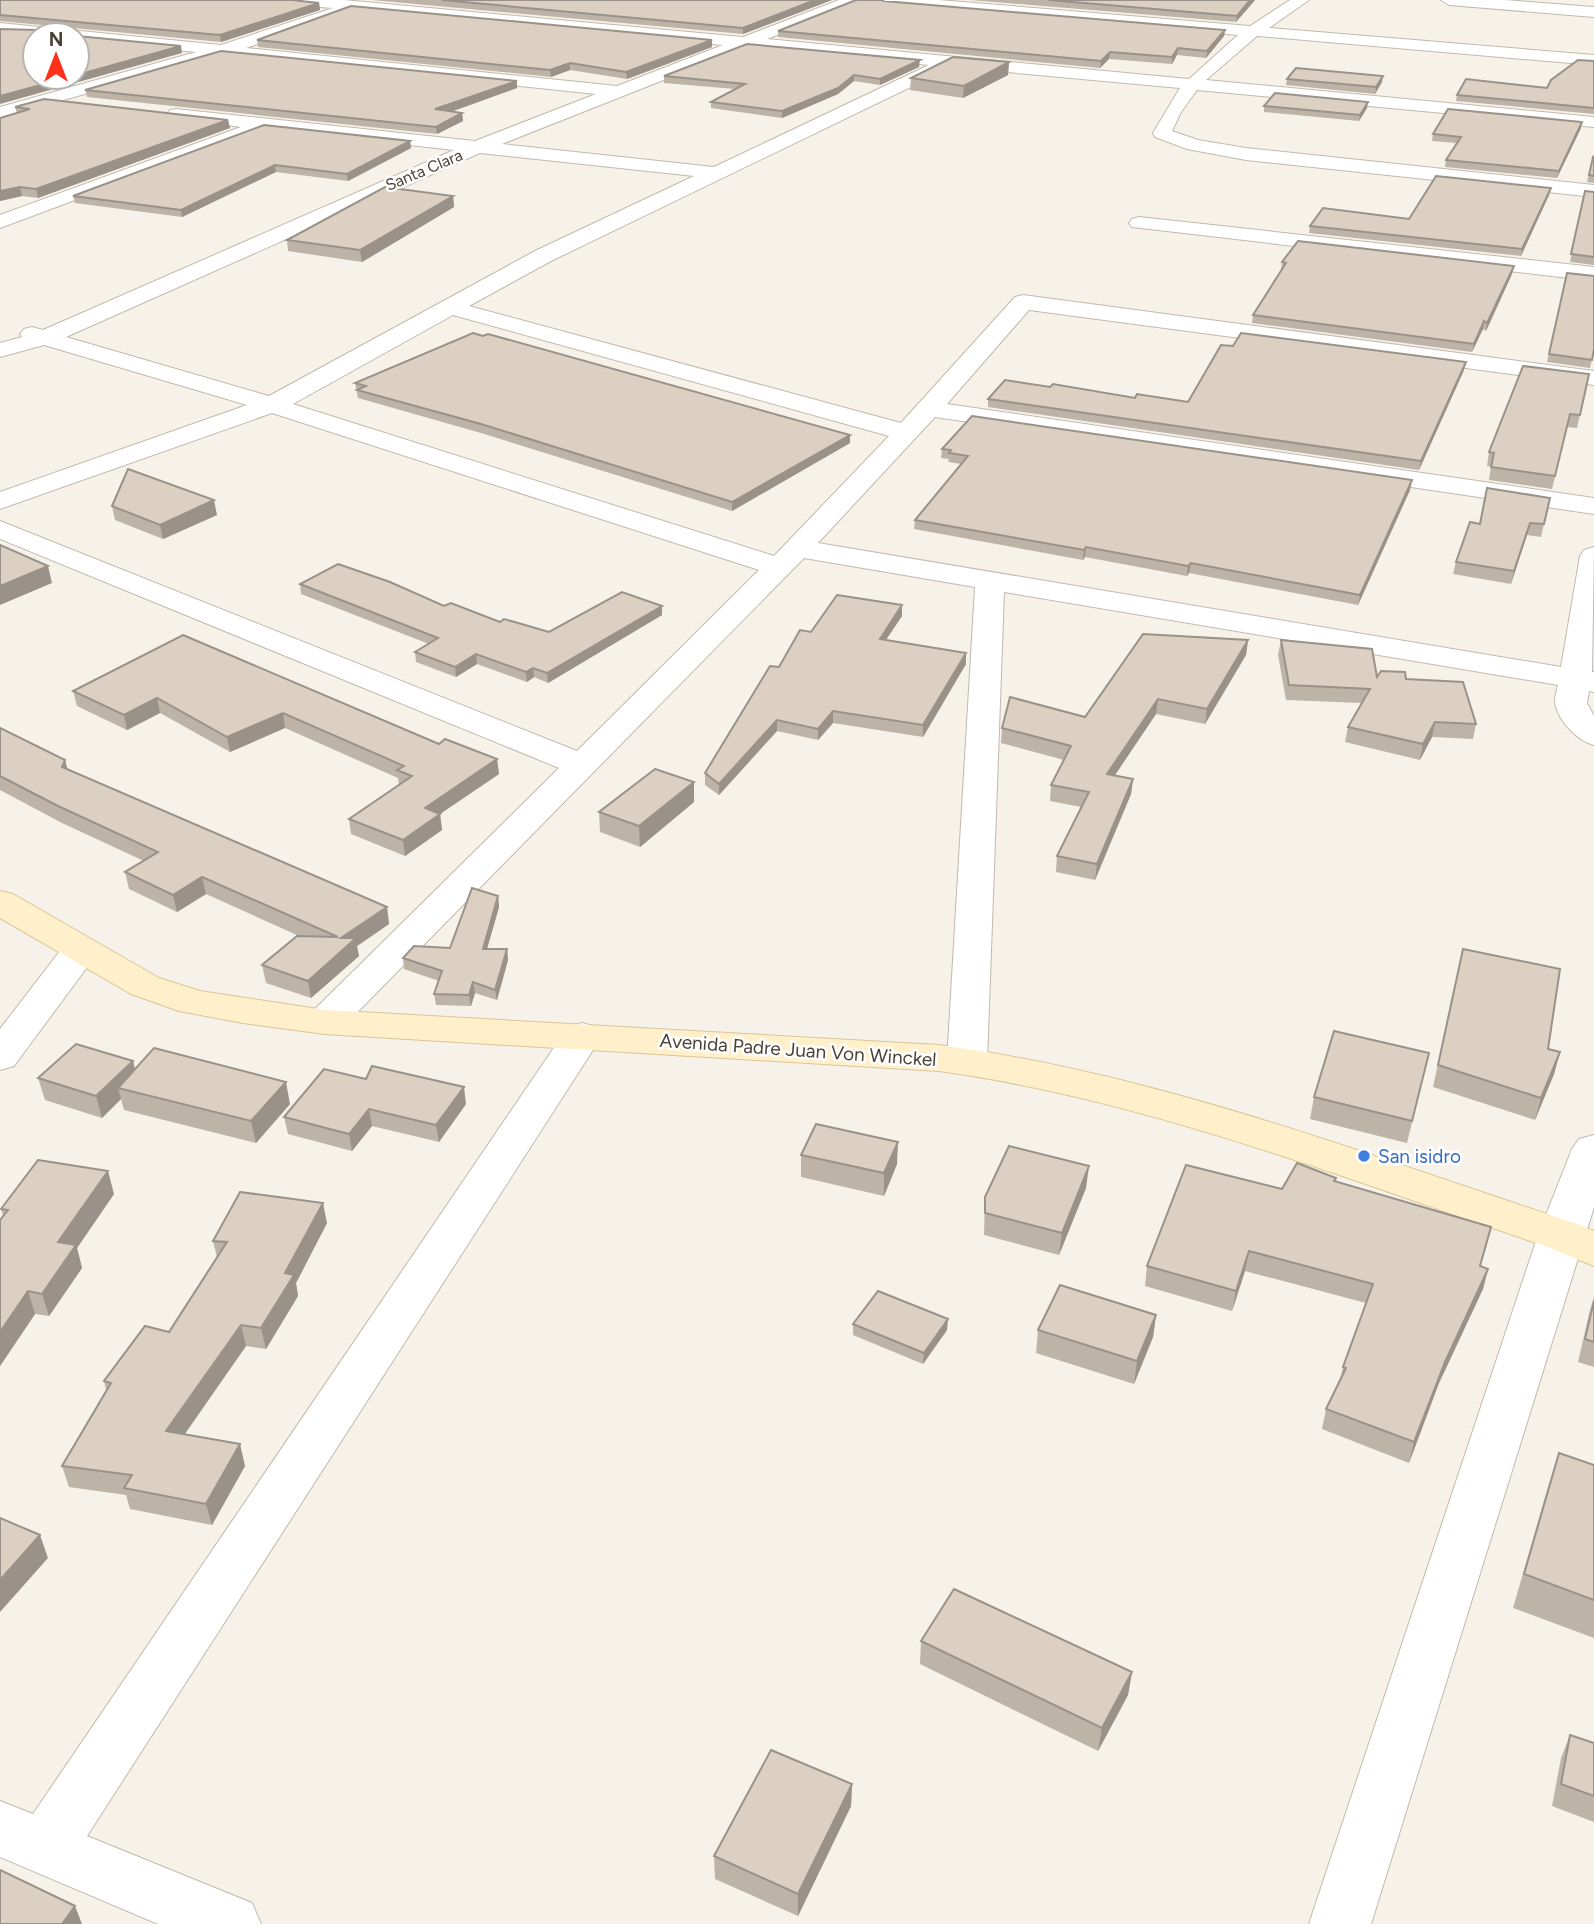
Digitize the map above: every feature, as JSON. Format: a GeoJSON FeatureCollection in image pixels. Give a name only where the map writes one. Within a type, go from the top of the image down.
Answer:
{"type":"FeatureCollection","features":[{"type":"Feature","properties":{"kind":"main road","name":"Avenida Padre Juan Von Winckel"},"geometry":{"type":"LineString","coordinates":[[0,902],[80,951],[145,986],[193,1002],[325,1022],[582,1036],[967,1062],[1013,1068],[1174,1106],[1578,1242]]}},
{"type":"Feature","properties":{"kind":"street"},"geometry":{"type":"LineString","coordinates":[[295,0],[1594,122]]}},
{"type":"Feature","properties":{"kind":"street"},"geometry":{"type":"LineString","coordinates":[[0,113],[222,50],[375,0]]}},
{"type":"Feature","properties":{"kind":"street","name":"Santa Clara"},"geometry":{"type":"LineString","coordinates":[[0,351],[44,338],[295,225],[478,147],[853,0]]}},
{"type":"Feature","properties":{"kind":"street"},"geometry":{"type":"LineString","coordinates":[[884,0],[1594,61]]}},
{"type":"Feature","properties":{"kind":"street"},"geometry":{"type":"LineString","coordinates":[[1301,0],[1251,32],[1193,83],[1162,133],[1194,145],[1246,154],[1594,191]]}},
{"type":"Feature","properties":{"kind":"street"},"geometry":{"type":"LineString","coordinates":[[1449,0],[1538,3],[1594,12]]}},
{"type":"Feature","properties":{"kind":"street"},"geometry":{"type":"LineString","coordinates":[[0,28],[19,30]]}},
{"type":"Feature","properties":{"kind":"street"},"geometry":{"type":"LineString","coordinates":[[0,35],[19,30]]}},
{"type":"Feature","properties":{"kind":"street"},"geometry":{"type":"LineString","coordinates":[[91,37],[621,92]]}},
{"type":"Feature","properties":{"kind":"street"},"geometry":{"type":"LineString","coordinates":[[0,501],[272,405],[542,256],[948,62]]}},
{"type":"Feature","properties":{"kind":"street"},"geometry":{"type":"LineString","coordinates":[[45,100],[100,106]]}},
{"type":"Feature","properties":{"kind":"street"},"geometry":{"type":"LineString","coordinates":[[154,112],[717,173]]}},
{"type":"Feature","properties":{"kind":"street"},"geometry":{"type":"LineString","coordinates":[[0,222],[264,124]]}},
{"type":"Feature","properties":{"kind":"street"},"geometry":{"type":"LineString","coordinates":[[1139,223],[1594,274]]}},
{"type":"Feature","properties":{"kind":"street"},"geometry":{"type":"LineString","coordinates":[[325,1022],[788,557],[929,410],[1023,302],[1594,378]]}},
{"type":"Feature","properties":{"kind":"street"},"geometry":{"type":"LineString","coordinates":[[449,307],[907,433]]}},
{"type":"Feature","properties":{"kind":"street"},"geometry":{"type":"LineString","coordinates":[[0,324],[788,557],[990,579],[1585,680]]}},
{"type":"Feature","properties":{"kind":"street"},"geometry":{"type":"LineString","coordinates":[[929,410],[1594,506]]}},
{"type":"Feature","properties":{"kind":"street"},"geometry":{"type":"LineString","coordinates":[[0,529],[580,764]]}},
{"type":"Feature","properties":{"kind":"street"},"geometry":{"type":"LineString","coordinates":[[1594,556],[1585,680],[1571,703],[1579,719],[1594,735]]}},
{"type":"Feature","properties":{"kind":"street"},"geometry":{"type":"LineString","coordinates":[[967,1062],[990,579]]}},
{"type":"Feature","properties":{"kind":"street"},"geometry":{"type":"LineString","coordinates":[[0,1057],[80,951]]}},
{"type":"Feature","properties":{"kind":"street"},"geometry":{"type":"LineString","coordinates":[[230,1924],[22,1838],[582,1036]]}},
{"type":"Feature","properties":{"kind":"street"},"geometry":{"type":"LineString","coordinates":[[1340,1924],[1578,1242],[1594,1149]]}},
{"type":"Feature","properties":{"kind":"building"},"geometry":{"type":"Polygon","coordinates":[[[0,0],[292,0],[319,3],[220,35],[91,23],[91,21],[0,15],[0,0]]]}},
{"type":"Feature","properties":{"kind":"building"},"geometry":{"type":"Polygon","coordinates":[[[442,0],[815,0],[743,28],[442,0]]]}},
{"type":"Feature","properties":{"kind":"building"},"geometry":{"type":"Polygon","coordinates":[[[856,0],[882,0],[1225,30],[1207,51],[1178,48],[1172,57],[1110,52],[1101,61],[778,31],[856,0]]]}},
{"type":"Feature","properties":{"kind":"building"},"geometry":{"type":"Polygon","coordinates":[[[1049,0],[1250,0],[1237,16],[1049,0]]]}},
{"type":"Feature","properties":{"kind":"building"},"geometry":{"type":"Polygon","coordinates":[[[351,6],[712,40],[626,72],[570,63],[550,70],[257,40],[351,6]]]}},
{"type":"Feature","properties":{"kind":"building"},"geometry":{"type":"Polygon","coordinates":[[[0,29],[21,30],[21,90],[0,96],[0,29]]]}},
{"type":"Feature","properties":{"kind":"building"},"geometry":{"type":"Polygon","coordinates":[[[91,37],[181,46],[91,71],[91,37]]]}},
{"type":"Feature","properties":{"kind":"building"},"geometry":{"type":"Polygon","coordinates":[[[747,44],[920,60],[880,79],[854,75],[838,88],[782,111],[711,102],[745,84],[664,76],[747,44]]]}},
{"type":"Feature","properties":{"kind":"building"},"geometry":{"type":"Polygon","coordinates":[[[221,51],[517,81],[435,109],[462,113],[436,127],[91,91],[91,88],[221,51]]]}},
{"type":"Feature","properties":{"kind":"building"},"geometry":{"type":"Polygon","coordinates":[[[953,57],[1009,62],[964,86],[911,78],[953,57]]]}},
{"type":"Feature","properties":{"kind":"building"},"geometry":{"type":"Polygon","coordinates":[[[1578,60],[1594,61],[1594,108],[1457,95],[1466,79],[1547,88],[1551,80],[1578,60]]]}},
{"type":"Feature","properties":{"kind":"building"},"geometry":{"type":"Polygon","coordinates":[[[1296,68],[1383,76],[1376,87],[1287,79],[1296,68]]]}},
{"type":"Feature","properties":{"kind":"building"},"geometry":{"type":"Polygon","coordinates":[[[1275,93],[1368,102],[1360,115],[1264,106],[1275,93]]]}},
{"type":"Feature","properties":{"kind":"building"},"geometry":{"type":"Polygon","coordinates":[[[44,99],[228,120],[36,189],[20,187],[0,191],[0,118],[30,109],[15,107],[44,99]]]}},
{"type":"Feature","properties":{"kind":"building"},"geometry":{"type":"Polygon","coordinates":[[[1448,109],[1582,122],[1559,171],[1446,160],[1461,137],[1433,134],[1448,109]]]}},
{"type":"Feature","properties":{"kind":"building"},"geometry":{"type":"Polygon","coordinates":[[[264,125],[410,141],[347,174],[275,165],[181,210],[73,196],[264,125]]]}},
{"type":"Feature","properties":{"kind":"building"},"geometry":{"type":"Polygon","coordinates":[[[1594,158],[1594,176],[1589,175],[1594,158]]]}},
{"type":"Feature","properties":{"kind":"building"},"geometry":{"type":"Polygon","coordinates":[[[1436,176],[1551,188],[1522,249],[1310,226],[1323,208],[1409,219],[1436,176]]]}},
{"type":"Feature","properties":{"kind":"building"},"geometry":{"type":"Polygon","coordinates":[[[385,187],[453,196],[360,250],[287,240],[385,187]]]}},
{"type":"Feature","properties":{"kind":"building"},"geometry":{"type":"Polygon","coordinates":[[[1585,191],[1594,192],[1594,257],[1571,254],[1585,191]]]}},
{"type":"Feature","properties":{"kind":"building"},"geometry":{"type":"Polygon","coordinates":[[[1298,241],[1514,266],[1474,344],[1253,315],[1286,263],[1282,262],[1298,241]]]}},
{"type":"Feature","properties":{"kind":"building"},"geometry":{"type":"Polygon","coordinates":[[[1567,273],[1594,276],[1592,360],[1549,354],[1567,273]]]}},
{"type":"Feature","properties":{"kind":"building"},"geometry":{"type":"Polygon","coordinates":[[[473,333],[483,336],[488,334],[850,435],[732,502],[481,424],[357,390],[366,386],[355,383],[473,333]]]}},
{"type":"Feature","properties":{"kind":"building"},"geometry":{"type":"Polygon","coordinates":[[[1241,333],[1466,362],[1421,461],[988,399],[1005,380],[1050,387],[1053,384],[1135,398],[1137,394],[1188,402],[1221,345],[1233,346],[1241,333]]]}},
{"type":"Feature","properties":{"kind":"building"},"geometry":{"type":"Polygon","coordinates":[[[1523,366],[1589,374],[1580,415],[1570,414],[1555,476],[1491,467],[1494,453],[1489,452],[1523,366]]]}},
{"type":"Feature","properties":{"kind":"building"},"geometry":{"type":"Polygon","coordinates":[[[972,416],[1412,480],[1360,595],[1191,563],[1188,566],[1086,547],[1084,550],[915,520],[968,456],[942,449],[972,416]]]}},
{"type":"Feature","properties":{"kind":"building"},"geometry":{"type":"Polygon","coordinates":[[[128,469],[214,500],[160,525],[112,506],[128,469]]]}},
{"type":"Feature","properties":{"kind":"building"},"geometry":{"type":"Polygon","coordinates":[[[1487,488],[1550,498],[1544,524],[1530,523],[1514,571],[1456,562],[1470,522],[1480,524],[1487,488]]]}},
{"type":"Feature","properties":{"kind":"building"},"geometry":{"type":"Polygon","coordinates":[[[0,545],[48,566],[0,586],[0,545]]]}},
{"type":"Feature","properties":{"kind":"building"},"geometry":{"type":"Polygon","coordinates":[[[338,564],[390,582],[444,606],[451,603],[500,622],[504,619],[549,632],[622,592],[662,606],[547,673],[533,668],[526,672],[476,654],[455,667],[415,652],[438,638],[300,584],[338,564]]]}},
{"type":"Feature","properties":{"kind":"building"},"geometry":{"type":"Polygon","coordinates":[[[837,595],[902,605],[880,639],[966,653],[923,725],[833,711],[818,729],[777,720],[719,784],[705,773],[770,666],[779,667],[800,630],[811,632],[837,595]]]}},
{"type":"Feature","properties":{"kind":"building"},"geometry":{"type":"Polygon","coordinates":[[[1143,634],[1248,640],[1207,709],[1158,699],[1107,774],[1133,779],[1097,864],[1057,856],[1089,792],[1051,785],[1071,746],[1002,728],[1010,697],[1085,717],[1143,634]]]}},
{"type":"Feature","properties":{"kind":"building"},"geometry":{"type":"Polygon","coordinates":[[[183,635],[439,744],[445,739],[497,759],[425,808],[440,814],[403,840],[349,819],[412,776],[397,770],[404,766],[283,713],[227,737],[157,698],[124,715],[73,691],[183,635]]]}},
{"type":"Feature","properties":{"kind":"building"},"geometry":{"type":"Polygon","coordinates":[[[1281,640],[1372,649],[1377,677],[1381,671],[1405,672],[1406,679],[1463,682],[1476,724],[1435,722],[1423,744],[1348,727],[1370,689],[1289,685],[1281,640]]]}},
{"type":"Feature","properties":{"kind":"building"},"geometry":{"type":"Polygon","coordinates":[[[0,728],[65,760],[62,767],[387,907],[341,938],[356,938],[308,981],[262,965],[297,936],[338,937],[202,877],[173,895],[125,872],[158,852],[0,776],[0,728]]]}},
{"type":"Feature","properties":{"kind":"building"},"geometry":{"type":"Polygon","coordinates":[[[655,769],[694,782],[639,826],[599,812],[655,769]]]}},
{"type":"Feature","properties":{"kind":"building"},"geometry":{"type":"Polygon","coordinates":[[[472,888],[498,896],[483,949],[507,949],[495,990],[473,982],[469,995],[434,994],[442,971],[403,958],[414,946],[450,948],[472,888]]]}},
{"type":"Feature","properties":{"kind":"building"},"geometry":{"type":"Polygon","coordinates":[[[1463,949],[1560,969],[1548,1049],[1560,1052],[1541,1098],[1438,1065],[1463,949]]]}},
{"type":"Feature","properties":{"kind":"building"},"geometry":{"type":"Polygon","coordinates":[[[1334,1031],[1429,1053],[1412,1121],[1314,1097],[1334,1031]]]}},
{"type":"Feature","properties":{"kind":"building"},"geometry":{"type":"Polygon","coordinates":[[[76,1044],[133,1061],[96,1096],[38,1078],[76,1044]]]}},
{"type":"Feature","properties":{"kind":"building"},"geometry":{"type":"Polygon","coordinates":[[[154,1048],[286,1082],[251,1121],[118,1088],[154,1048]]]}},
{"type":"Feature","properties":{"kind":"building"},"geometry":{"type":"Polygon","coordinates":[[[372,1066],[464,1087],[436,1125],[369,1109],[349,1134],[284,1117],[324,1069],[366,1079],[372,1066]]]}},
{"type":"Feature","properties":{"kind":"building"},"geometry":{"type":"Polygon","coordinates":[[[816,1124],[898,1142],[884,1173],[801,1155],[816,1124]]]}},
{"type":"Feature","properties":{"kind":"building"},"geometry":{"type":"Polygon","coordinates":[[[1009,1146],[1089,1166],[1062,1233],[985,1213],[985,1197],[1009,1146]]]}},
{"type":"Feature","properties":{"kind":"building"},"geometry":{"type":"Polygon","coordinates":[[[38,1160],[108,1171],[58,1242],[76,1245],[42,1294],[28,1291],[0,1332],[0,1220],[8,1210],[1,1209],[38,1160]]]}},
{"type":"Feature","properties":{"kind":"building"},"geometry":{"type":"Polygon","coordinates":[[[1297,1163],[1336,1178],[1334,1181],[1491,1227],[1480,1266],[1488,1269],[1445,1362],[1414,1442],[1326,1409],[1346,1368],[1343,1367],[1373,1284],[1249,1251],[1236,1291],[1147,1266],[1186,1165],[1282,1189],[1297,1163]]]}},
{"type":"Feature","properties":{"kind":"building"},"geometry":{"type":"Polygon","coordinates":[[[240,1192],[323,1203],[285,1273],[294,1275],[261,1328],[241,1325],[166,1431],[240,1444],[206,1504],[124,1488],[132,1475],[62,1466],[111,1383],[104,1381],[145,1326],[169,1332],[227,1242],[213,1241],[240,1192]]]}},
{"type":"Feature","properties":{"kind":"building"},"geometry":{"type":"Polygon","coordinates":[[[1060,1285],[1156,1315],[1137,1361],[1038,1330],[1060,1285]]]}},
{"type":"Feature","properties":{"kind":"building"},"geometry":{"type":"Polygon","coordinates":[[[878,1291],[948,1319],[924,1353],[853,1324],[878,1291]]]}},
{"type":"Feature","properties":{"kind":"building"},"geometry":{"type":"Polygon","coordinates":[[[1594,1301],[1594,1342],[1585,1339],[1594,1301]]]}},
{"type":"Feature","properties":{"kind":"building"},"geometry":{"type":"Polygon","coordinates":[[[1559,1453],[1594,1465],[1594,1600],[1524,1574],[1559,1453]]]}},
{"type":"Feature","properties":{"kind":"building"},"geometry":{"type":"Polygon","coordinates":[[[0,1518],[40,1535],[0,1580],[0,1518]]]}},
{"type":"Feature","properties":{"kind":"building"},"geometry":{"type":"Polygon","coordinates":[[[954,1589],[1132,1672],[1102,1728],[921,1641],[954,1589]]]}},
{"type":"Feature","properties":{"kind":"building"},"geometry":{"type":"Polygon","coordinates":[[[1570,1735],[1594,1743],[1594,1796],[1561,1784],[1570,1735]]]}},
{"type":"Feature","properties":{"kind":"building"},"geometry":{"type":"Polygon","coordinates":[[[771,1750],[852,1784],[798,1894],[714,1856],[771,1750]]]}},
{"type":"Feature","properties":{"kind":"building"},"geometry":{"type":"Polygon","coordinates":[[[0,1870],[75,1906],[62,1924],[0,1924],[0,1870]]]}},
{"type":"Feature","properties":{"kind":"place","name":"San isidro"},"geometry":{"type":"Point","coordinates":[1364,1156]}}]}
